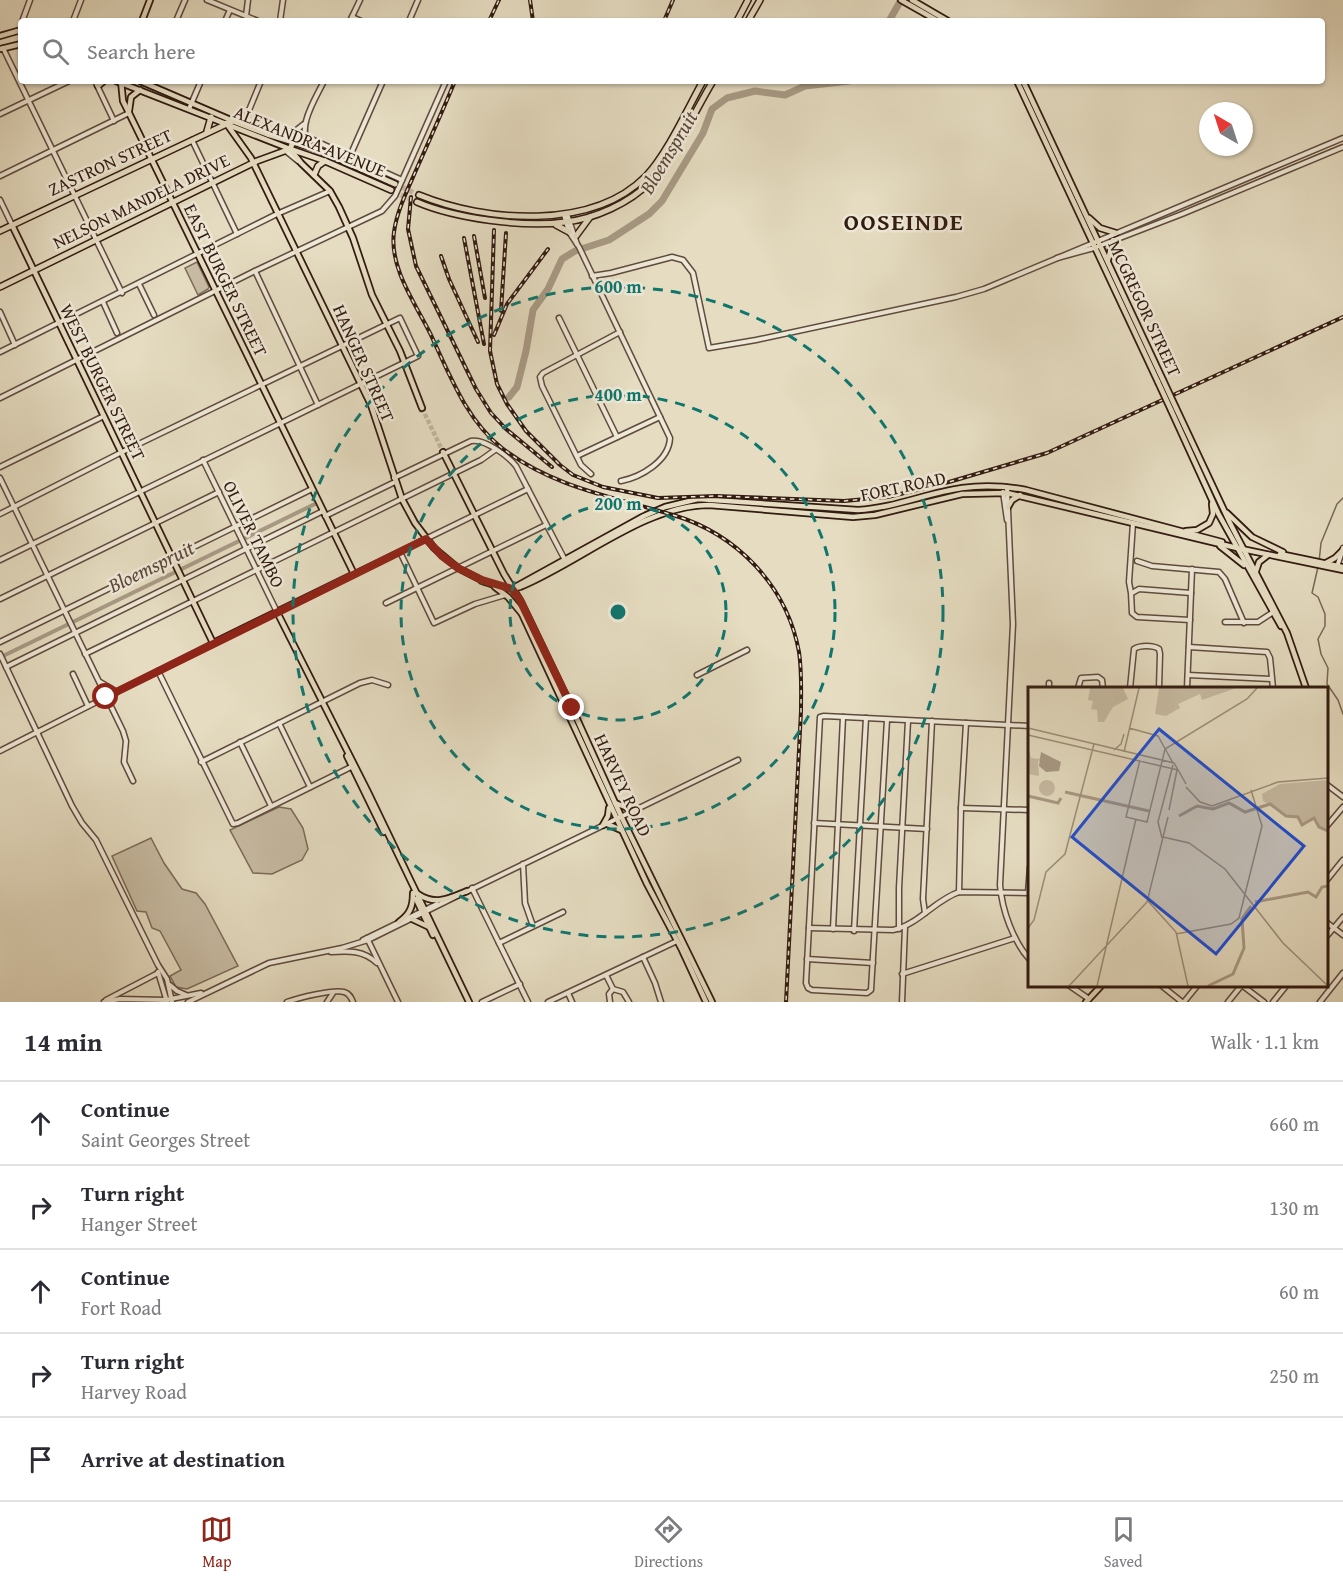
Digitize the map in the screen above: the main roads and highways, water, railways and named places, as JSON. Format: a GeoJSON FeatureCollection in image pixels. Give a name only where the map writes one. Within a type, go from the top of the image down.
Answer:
{"type":"FeatureCollection","features":[{"type":"Feature","properties":{"kind":"highway"},"geometry":{"type":"LineString","coordinates":[[739,18],[748,0]]}},
{"type":"Feature","properties":{"kind":"highway"},"geometry":{"type":"LineString","coordinates":[[750,18],[760,0]]}},
{"type":"Feature","properties":{"kind":"highway"},"geometry":{"type":"LineString","coordinates":[[701,84],[660,157],[646,176],[628,191],[607,202],[565,214],[541,217],[509,215],[418,198],[439,210],[503,221],[568,222],[591,215],[624,202],[650,182],[668,158],[710,84]]}},
{"type":"Feature","properties":{"kind":"highway"},"geometry":{"type":"LineString","coordinates":[[206,133],[210,127],[211,117]]}},
{"type":"Feature","properties":{"kind":"highway","name":"ZASTRON STREET"},"geometry":{"type":"LineString","coordinates":[[0,231],[233,121]]}},
{"type":"Feature","properties":{"kind":"highway","name":"ALEXANDRA AVENUE"},"geometry":{"type":"LineString","coordinates":[[233,121],[316,149],[395,184]]}},
{"type":"Feature","properties":{"kind":"highway"},"geometry":{"type":"LineString","coordinates":[[288,150],[293,142]]}},
{"type":"Feature","properties":{"kind":"highway","name":"ALEXANDRA AVENUE"},"geometry":{"type":"LineString","coordinates":[[288,150],[325,161],[391,190]]}},
{"type":"Feature","properties":{"kind":"highway","name":"NELSON MANDELA DRIVE"},"geometry":{"type":"LineString","coordinates":[[0,287],[253,163],[288,150]]}},
{"type":"Feature","properties":{"kind":"highway"},"geometry":{"type":"LineString","coordinates":[[314,175],[318,166],[325,161]]}},
{"type":"Feature","properties":{"kind":"highway"},"geometry":{"type":"LineString","coordinates":[[576,236],[591,215]]}},
{"type":"Feature","properties":{"kind":"highway"},"geometry":{"type":"LineString","coordinates":[[548,223],[561,226],[570,232]]}},
{"type":"Feature","properties":{"kind":"main road"},"geometry":{"type":"LineString","coordinates":[[143,18],[150,0]]}},
{"type":"Feature","properties":{"kind":"main road"},"geometry":{"type":"LineString","coordinates":[[901,0],[942,18]]}},
{"type":"Feature","properties":{"kind":"main road"},"geometry":{"type":"LineString","coordinates":[[910,2],[934,18]]}},
{"type":"Feature","properties":{"kind":"main road"},"geometry":{"type":"LineString","coordinates":[[0,36],[18,31]]}},
{"type":"Feature","properties":{"kind":"main road"},"geometry":{"type":"LineString","coordinates":[[2,48],[18,44]]}},
{"type":"Feature","properties":{"kind":"main road","name":"EAST BURGER STREET"},"geometry":{"type":"LineString","coordinates":[[119,84],[129,114],[354,574],[278,612]]}},
{"type":"Feature","properties":{"kind":"main road","name":"ALEXANDRA AVENUE"},"geometry":{"type":"LineString","coordinates":[[124,84],[233,121]]}},
{"type":"Feature","properties":{"kind":"main road","name":"ALEXANDRA AVENUE"},"geometry":{"type":"LineString","coordinates":[[150,84],[211,117],[288,150]]}},
{"type":"Feature","properties":{"kind":"main road","name":"MCGREGOR STREET"},"geometry":{"type":"LineString","coordinates":[[1018,84],[1093,245],[1161,381]]}},
{"type":"Feature","properties":{"kind":"main road","name":"MCGREGOR STREET"},"geometry":{"type":"LineString","coordinates":[[1024,84],[1100,242],[1212,500],[1240,548]]}},
{"type":"Feature","properties":{"kind":"main road"},"geometry":{"type":"LineString","coordinates":[[129,114],[131,97],[140,90]]}},
{"type":"Feature","properties":{"kind":"main road","name":"HANGER STREET"},"geometry":{"type":"LineString","coordinates":[[226,123],[253,163],[343,346],[375,416],[394,481],[426,539],[442,556],[458,568],[506,595],[523,615]]}},
{"type":"Feature","properties":{"kind":"main road"},"geometry":{"type":"LineString","coordinates":[[288,150],[330,191],[348,228],[368,285],[422,408]]}},
{"type":"Feature","properties":{"kind":"main road"},"geometry":{"type":"LineString","coordinates":[[1087,217],[1100,228],[1116,233]]}},
{"type":"Feature","properties":{"kind":"main road","name":"WEST BURGER STREET"},"geometry":{"type":"LineString","coordinates":[[12,225],[213,643],[278,612]]}},
{"type":"Feature","properties":{"kind":"main road"},"geometry":{"type":"LineString","coordinates":[[1108,262],[1113,240]]}},
{"type":"Feature","properties":{"kind":"main road","name":"MCGREGOR STREET"},"geometry":{"type":"LineString","coordinates":[[1173,409],[1240,548]]}},
{"type":"Feature","properties":{"kind":"main road","name":"HARVEY ROAD"},"geometry":{"type":"LineString","coordinates":[[444,453],[492,551],[520,600],[618,817],[679,940],[706,1002]]}},
{"type":"Feature","properties":{"kind":"main road","name":"FORT ROAD"},"geometry":{"type":"LineString","coordinates":[[512,589],[524,586],[644,516],[682,501],[726,500],[845,510],[878,508],[960,489],[1005,487],[1038,493],[1240,548]]}},
{"type":"Feature","properties":{"kind":"main road","name":"FORT ROAD"},"geometry":{"type":"LineString","coordinates":[[512,589],[654,518],[688,506],[709,505],[844,516],[875,515],[962,495],[1005,493],[1240,548]]}},
{"type":"Feature","properties":{"kind":"main road"},"geometry":{"type":"LineString","coordinates":[[1008,507],[1012,500],[1020,495]]}},
{"type":"Feature","properties":{"kind":"main road"},"geometry":{"type":"LineString","coordinates":[[1177,530],[1197,530],[1209,524],[1213,514],[1212,500]]}},
{"type":"Feature","properties":{"kind":"main road"},"geometry":{"type":"LineString","coordinates":[[1223,509],[1252,537],[1307,562]]}},
{"type":"Feature","properties":{"kind":"main road"},"geometry":{"type":"LineString","coordinates":[[844,516],[845,510]]}},
{"type":"Feature","properties":{"kind":"main road"},"geometry":{"type":"LineString","coordinates":[[1218,544],[1248,569]]}},
{"type":"Feature","properties":{"kind":"main road"},"geometry":{"type":"LineString","coordinates":[[1240,548],[1293,557]]}},
{"type":"Feature","properties":{"kind":"main road"},"geometry":{"type":"LineString","coordinates":[[1240,548],[1340,568]]}},
{"type":"Feature","properties":{"kind":"main road"},"geometry":{"type":"LineString","coordinates":[[1240,548],[1248,569],[1274,611]]}},
{"type":"Feature","properties":{"kind":"main road"},"geometry":{"type":"LineString","coordinates":[[1240,548],[1256,571],[1288,641],[1304,687]]}},
{"type":"Feature","properties":{"kind":"main road"},"geometry":{"type":"LineString","coordinates":[[1322,565],[1342,552]]}},
{"type":"Feature","properties":{"kind":"main road"},"geometry":{"type":"LineString","coordinates":[[1256,571],[1259,562],[1268,555]]}},
{"type":"Feature","properties":{"kind":"main road"},"geometry":{"type":"LineString","coordinates":[[504,574],[518,585]]}},
{"type":"Feature","properties":{"kind":"main road"},"geometry":{"type":"LineString","coordinates":[[482,580],[512,589],[523,615]]}},
{"type":"Feature","properties":{"kind":"main road"},"geometry":{"type":"LineString","coordinates":[[520,600],[524,586]]}},
{"type":"Feature","properties":{"kind":"main road","name":"OLIVER TAMBO"},"geometry":{"type":"LineString","coordinates":[[278,612],[467,1002]]}},
{"type":"Feature","properties":{"kind":"main road","name":"HARVEY ROAD"},"geometry":{"type":"LineString","coordinates":[[523,615],[570,709]]}},
{"type":"Feature","properties":{"kind":"main road","name":"OLIVER TAMBO"},"geometry":{"type":"LineString","coordinates":[[344,748],[351,767],[392,845]]}},
{"type":"Feature","properties":{"kind":"main road"},"geometry":{"type":"LineString","coordinates":[[621,830],[604,824],[612,804],[633,810]]}},
{"type":"Feature","properties":{"kind":"main road","name":"HARVEY ROAD"},"geometry":{"type":"LineString","coordinates":[[618,817],[621,830],[650,892],[714,1002]]}},
{"type":"Feature","properties":{"kind":"main road"},"geometry":{"type":"LineString","coordinates":[[399,922],[409,914],[415,893],[426,900],[435,901],[470,890]]}},
{"type":"Feature","properties":{"kind":"main road","name":"OLIVER TAMBO"},"geometry":{"type":"LineString","coordinates":[[424,912],[429,927],[467,1002]]}},
{"type":"Feature","properties":{"kind":"main road"},"geometry":{"type":"LineString","coordinates":[[412,919],[429,927]]}},
{"type":"Feature","properties":{"kind":"main road"},"geometry":{"type":"LineString","coordinates":[[1088,1000],[1100,987]]}},
{"type":"Feature","properties":{"kind":"waterway","name":"Bloemspruit"},"geometry":{"type":"LineString","coordinates":[[891,18],[901,0]]}},
{"type":"Feature","properties":{"kind":"waterway","name":"Bloemspruit"},"geometry":{"type":"LineString","coordinates":[[509,397],[517,387],[533,310],[548,289],[562,259],[575,251],[609,240],[649,214],[662,201],[703,133],[712,109],[727,98],[755,91],[785,95],[805,86],[823,84]]}},
{"type":"Feature","properties":{"kind":"waterway"},"geometry":{"type":"LineString","coordinates":[[1319,562],[1321,543],[1337,504],[1343,498]]}},
{"type":"Feature","properties":{"kind":"waterway","name":"Bloemspruit"},"geometry":{"type":"LineString","coordinates":[[1,657],[317,503]]}},
{"type":"Feature","properties":{"kind":"waterway"},"geometry":{"type":"LineString","coordinates":[[1318,567],[1312,593],[1318,597],[1325,614],[1325,626],[1318,639],[1321,654],[1328,668],[1327,684],[1338,700],[1343,714]]}},
{"type":"Feature","properties":{"kind":"tunnel"},"geometry":{"type":"LineString","coordinates":[[395,184],[419,195]]}},
{"type":"Feature","properties":{"kind":"tunnel"},"geometry":{"type":"LineString","coordinates":[[394,192],[417,202]]}},
{"type":"Feature","properties":{"kind":"tunnel"},"geometry":{"type":"LineString","coordinates":[[422,408],[443,452]]}},
{"type":"Feature","properties":{"kind":"railway"},"geometry":{"type":"LineString","coordinates":[[490,18],[499,0]]}},
{"type":"Feature","properties":{"kind":"railway"},"geometry":{"type":"LineString","coordinates":[[530,0],[533,18]]}},
{"type":"Feature","properties":{"kind":"railway"},"geometry":{"type":"LineString","coordinates":[[665,18],[673,0]]}},
{"type":"Feature","properties":{"kind":"railway"},"geometry":{"type":"LineString","coordinates":[[454,84],[400,208],[395,224],[393,245],[404,284],[468,410],[489,437],[502,448],[542,472],[584,489],[673,515],[718,535],[756,566],[783,605],[793,628],[800,659],[801,711],[786,1002]]}},
{"type":"Feature","properties":{"kind":"railway"},"geometry":{"type":"LineString","coordinates":[[411,197],[408,229],[416,266],[476,389],[491,413],[506,429],[552,467]]}},
{"type":"Feature","properties":{"kind":"railway"},"geometry":{"type":"LineString","coordinates":[[494,230],[490,351],[497,384],[507,404],[526,431],[573,475],[603,487],[658,498],[716,496],[844,501],[888,497],[949,482],[1047,453],[1343,317]]}},
{"type":"Feature","properties":{"kind":"railway"},"geometry":{"type":"LineString","coordinates":[[501,311],[506,233]]}},
{"type":"Feature","properties":{"kind":"railway"},"geometry":{"type":"LineString","coordinates":[[474,236],[485,298]]}},
{"type":"Feature","properties":{"kind":"railway"},"geometry":{"type":"LineString","coordinates":[[464,238],[484,344]]}},
{"type":"Feature","properties":{"kind":"railway"},"geometry":{"type":"LineString","coordinates":[[494,335],[507,304],[548,249]]}},
{"type":"Feature","properties":{"kind":"railway"},"geometry":{"type":"LineString","coordinates":[[441,256],[478,342]]}},
{"type":"Feature","properties":{"kind":"district","name":"OOSEINDE"},"geometry":{"type":"Point","coordinates":[904,221]}}]}
